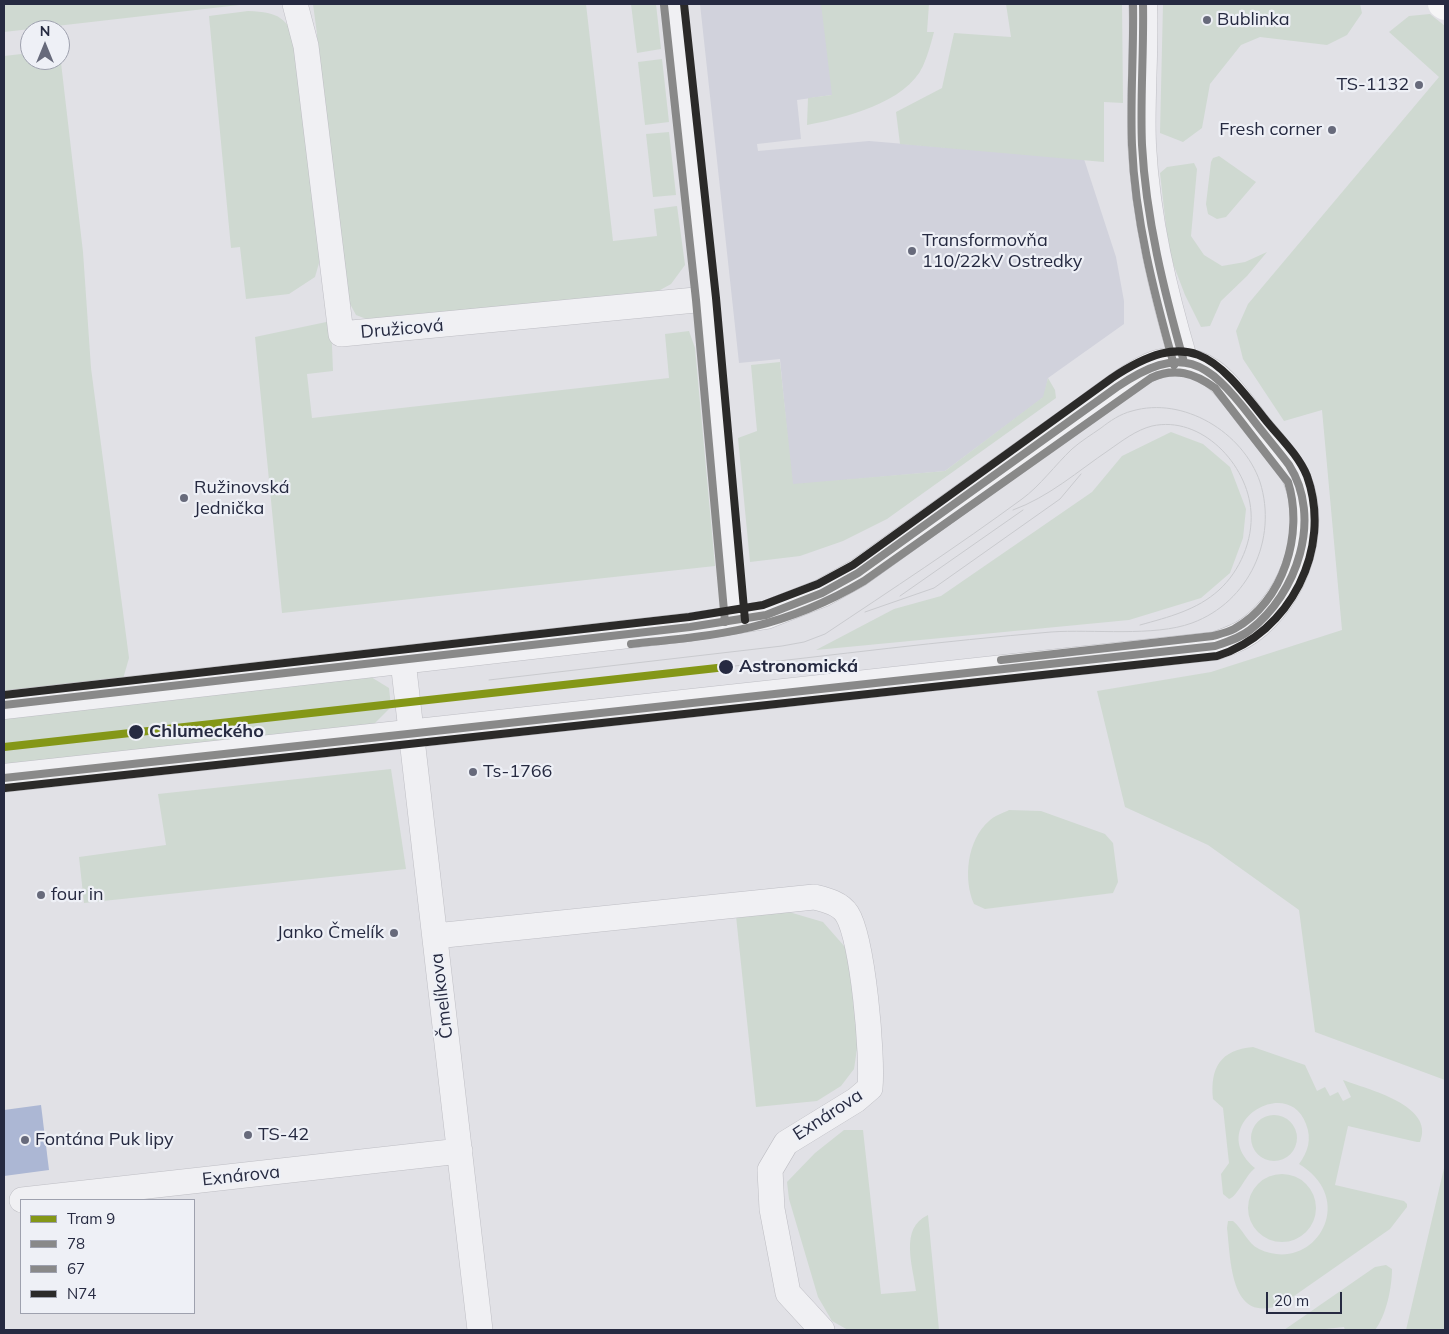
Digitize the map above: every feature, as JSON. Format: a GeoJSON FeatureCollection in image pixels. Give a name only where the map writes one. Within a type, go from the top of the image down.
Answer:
{"type":"FeatureCollection","features":[{"type":"Feature","properties":{"kind":"street","name":"Družicová"},"geometry":{"type":"LineString","coordinates":[[295,4],[306,46],[341,334],[706,299]]}},
{"type":"Feature","properties":{"kind":"street"},"geometry":{"type":"LineString","coordinates":[[674,4],[706,299],[735,621]]}},
{"type":"Feature","properties":{"kind":"street"},"geometry":{"type":"LineString","coordinates":[[1143,4],[1142,144],[1147,199],[1158,264],[1184,362]]}},
{"type":"Feature","properties":{"kind":"street"},"geometry":{"type":"LineString","coordinates":[[4,705],[403,661],[735,621],[766,615],[822,593],[858,573],[1146,369],[1163,363],[1184,362],[1208,370],[1222,381],[1297,476],[1304,505],[1300,552],[1291,577],[1269,613],[1239,638],[1215,646],[4,778]]}},
{"type":"Feature","properties":{"kind":"street","name":"Čmelíkova"},"geometry":{"type":"LineString","coordinates":[[403,661],[480,1330]]}},
{"type":"Feature","properties":{"kind":"street","name":"Exnárova"},"geometry":{"type":"LineString","coordinates":[[435,936],[814,897],[832,901],[847,913],[858,944],[872,1066],[870,1088],[856,1100],[786,1143],[770,1170],[772,1209],[788,1293],[822,1330]]}},
{"type":"Feature","properties":{"kind":"street","name":"Exnárova"},"geometry":{"type":"LineString","coordinates":[[35,1199],[460,1151]]}},
{"type":"Feature","properties":{"kind":"shaded area"},"geometry":{"type":"Polygon","coordinates":[[[4,4],[248,4],[70,24],[70,20],[20,20],[20,30],[4,32],[4,4]]]}},
{"type":"Feature","properties":{"kind":"shaded area"},"geometry":{"type":"Polygon","coordinates":[[[313,4],[586,4],[613,241],[657,236],[654,209],[677,206],[685,265],[671,284],[644,299],[385,326],[356,315],[341,287],[318,74],[317,34],[313,4]]]}},
{"type":"Feature","properties":{"kind":"shaded area"},"geometry":{"type":"Polygon","coordinates":[[[631,4],[656,4],[661,49],[637,53],[631,4]]]}},
{"type":"Feature","properties":{"kind":"shaded area"},"geometry":{"type":"Polygon","coordinates":[[[700,4],[832,4],[832,95],[797,100],[801,139],[757,144],[758,151],[869,141],[1084,159],[1116,257],[1124,301],[1124,324],[1048,378],[1044,397],[945,471],[792,485],[780,359],[739,363],[700,4]]]}},
{"type":"Feature","properties":{"kind":"shaded area"},"geometry":{"type":"Polygon","coordinates":[[[821,4],[929,4],[927,32],[934,32],[923,66],[915,79],[903,90],[872,107],[838,118],[807,125],[808,98],[832,95],[821,4]]]}},
{"type":"Feature","properties":{"kind":"shaded area"},"geometry":{"type":"Polygon","coordinates":[[[1006,4],[1122,4],[1123,103],[1104,102],[1104,162],[900,144],[896,112],[942,88],[954,33],[1011,37],[1006,4]]]}},
{"type":"Feature","properties":{"kind":"shaded area"},"geometry":{"type":"Polygon","coordinates":[[[1163,4],[1360,4],[1362,13],[1347,35],[1327,45],[1260,37],[1241,45],[1210,84],[1202,128],[1183,142],[1160,133],[1163,4]]]}},
{"type":"Feature","properties":{"kind":"shaded area"},"geometry":{"type":"Polygon","coordinates":[[[248,11],[268,13],[281,18],[300,46],[323,249],[315,277],[289,294],[246,299],[240,247],[231,248],[209,16],[248,11]]]}},
{"type":"Feature","properties":{"kind":"shaded area"},"geometry":{"type":"Polygon","coordinates":[[[1430,14],[1445,26],[1445,1080],[1315,1032],[1299,910],[1208,845],[1125,807],[1097,691],[1211,672],[1342,630],[1322,410],[1284,421],[1243,359],[1236,331],[1248,304],[1439,77],[1389,32],[1409,16],[1430,14]]]}},
{"type":"Feature","properties":{"kind":"shaded area"},"geometry":{"type":"Polygon","coordinates":[[[20,54],[20,70],[62,70],[83,252],[91,368],[129,658],[123,679],[4,692],[4,56],[20,54]]]}},
{"type":"Feature","properties":{"kind":"shaded area"},"geometry":{"type":"Polygon","coordinates":[[[662,59],[669,122],[645,125],[638,62],[662,59]]]}},
{"type":"Feature","properties":{"kind":"shaded area"},"geometry":{"type":"Polygon","coordinates":[[[669,132],[676,195],[653,197],[646,134],[669,132]]]}},
{"type":"Feature","properties":{"kind":"shaded area"},"geometry":{"type":"Polygon","coordinates":[[[1219,156],[1256,182],[1226,217],[1217,219],[1208,214],[1206,204],[1211,162],[1213,158],[1219,156]]]}},
{"type":"Feature","properties":{"kind":"shaded area"},"geometry":{"type":"Polygon","coordinates":[[[1194,163],[1197,169],[1191,236],[1204,255],[1222,266],[1245,262],[1267,252],[1247,276],[1221,301],[1210,326],[1201,327],[1185,295],[1169,253],[1160,173],[1167,167],[1194,163]]]}},
{"type":"Feature","properties":{"kind":"shaded area"},"geometry":{"type":"Polygon","coordinates":[[[331,321],[333,371],[307,374],[312,418],[669,378],[665,334],[689,331],[695,348],[715,566],[282,613],[255,337],[331,321]]]}},
{"type":"Feature","properties":{"kind":"shaded area"},"geometry":{"type":"Polygon","coordinates":[[[780,362],[793,484],[945,471],[1043,397],[1048,378],[1055,390],[1056,398],[887,519],[843,541],[800,556],[750,562],[738,438],[757,431],[751,365],[780,362]]]}},
{"type":"Feature","properties":{"kind":"shaded area"},"geometry":{"type":"Polygon","coordinates":[[[1171,432],[1203,444],[1230,467],[1246,509],[1243,538],[1230,573],[1201,598],[1129,620],[816,650],[894,609],[941,596],[1092,492],[1122,456],[1171,432]]]}},
{"type":"Feature","properties":{"kind":"shaded area"},"geometry":{"type":"Polygon","coordinates":[[[371,677],[389,688],[391,707],[374,724],[4,765],[4,718],[371,677]]]}},
{"type":"Feature","properties":{"kind":"shaded area"},"geometry":{"type":"Polygon","coordinates":[[[391,769],[406,869],[84,903],[79,857],[166,845],[158,794],[391,769]]]}},
{"type":"Feature","properties":{"kind":"shaded area"},"geometry":{"type":"Polygon","coordinates":[[[1009,810],[1041,811],[1105,834],[1113,843],[1118,882],[1113,893],[985,909],[974,904],[968,872],[969,860],[976,838],[989,821],[1009,810]]]}},
{"type":"Feature","properties":{"kind":"shaded area"},"geometry":{"type":"Polygon","coordinates":[[[789,912],[823,922],[845,947],[850,970],[858,1042],[854,1069],[841,1086],[817,1101],[756,1107],[736,916],[789,912]]]}},
{"type":"Feature","properties":{"kind":"shaded area"},"geometry":{"type":"Polygon","coordinates":[[[1253,1047],[1305,1065],[1317,1091],[1325,1087],[1330,1096],[1338,1092],[1343,1101],[1351,1097],[1343,1080],[1396,1100],[1409,1108],[1418,1118],[1422,1129],[1420,1142],[1417,1142],[1348,1126],[1335,1185],[1404,1201],[1407,1207],[1390,1229],[1284,1303],[1266,1308],[1253,1306],[1243,1299],[1237,1287],[1230,1257],[1228,1221],[1233,1221],[1248,1240],[1259,1249],[1279,1254],[1297,1252],[1311,1243],[1322,1230],[1327,1214],[1326,1197],[1317,1179],[1299,1164],[1305,1155],[1309,1140],[1306,1124],[1296,1110],[1283,1103],[1268,1104],[1254,1111],[1244,1122],[1239,1136],[1242,1152],[1255,1168],[1232,1197],[1229,1199],[1223,1194],[1221,1174],[1229,1163],[1223,1108],[1213,1099],[1213,1078],[1220,1062],[1225,1057],[1232,1052],[1253,1047]]]}},
{"type":"Feature","properties":{"kind":"shaded area"},"geometry":{"type":"Polygon","coordinates":[[[1270,1115],[1278,1115],[1287,1119],[1293,1125],[1297,1138],[1293,1151],[1287,1157],[1278,1161],[1270,1161],[1261,1157],[1255,1151],[1251,1142],[1251,1134],[1255,1125],[1261,1119],[1270,1115]]]}},
{"type":"Feature","properties":{"kind":"shaded area"},"geometry":{"type":"Polygon","coordinates":[[[844,1130],[863,1130],[881,1294],[916,1291],[911,1259],[911,1238],[913,1229],[919,1221],[928,1215],[939,1330],[848,1330],[832,1321],[818,1297],[789,1199],[787,1182],[815,1153],[844,1130]]]}},
{"type":"Feature","properties":{"kind":"shaded area"},"geometry":{"type":"Polygon","coordinates":[[[1445,1164],[1445,1330],[1406,1330],[1445,1164]]]}},
{"type":"Feature","properties":{"kind":"shaded area"},"geometry":{"type":"Polygon","coordinates":[[[1289,1174],[1301,1180],[1310,1189],[1316,1201],[1314,1221],[1306,1232],[1289,1242],[1275,1242],[1258,1232],[1250,1221],[1248,1201],[1258,1184],[1269,1176],[1289,1174]]]}},
{"type":"Feature","properties":{"kind":"shaded area"},"geometry":{"type":"Polygon","coordinates":[[[1386,1265],[1392,1269],[1390,1293],[1385,1310],[1375,1330],[1345,1330],[1344,1327],[1316,1330],[1284,1330],[1375,1267],[1386,1265]]]}},
{"type":"Feature","properties":{"kind":"water","name":"Fontána Puk lipy"},"geometry":{"type":"Polygon","coordinates":[[[41,1105],[49,1170],[4,1176],[4,1110],[41,1105]]]}},
{"type":"Feature","properties":{"kind":"tram line"},"geometry":{"type":"LineString","coordinates":[[489,680],[782,646],[804,642],[825,634],[949,551],[1022,499],[1075,446],[1112,420],[1132,411],[1151,408],[1171,409],[1209,422],[1240,448],[1252,464],[1260,482],[1265,504],[1265,525],[1261,546],[1254,566],[1243,584],[1229,600],[1212,613],[1192,623],[1160,630],[1051,632],[726,667]]}},
{"type":"Feature","properties":{"kind":"tram line"},"geometry":{"type":"LineString","coordinates":[[1013,510],[1051,491],[1124,440],[1152,426],[1170,425],[1188,428],[1204,436],[1219,447],[1241,477],[1248,494],[1251,523],[1244,554],[1233,574],[1210,597],[1192,608],[1140,625]]}},
{"type":"Feature","properties":{"kind":"tram line"},"geometry":{"type":"LineString","coordinates":[[865,612],[934,588],[1060,499],[1081,474]]}},
{"type":"Feature","properties":{"kind":"tram line"},"geometry":{"type":"LineString","coordinates":[[900,596],[1023,510]]}},
{"type":"Feature","properties":{"kind":"tram line","name":"9"},"geometry":{"type":"LineString","coordinates":[[4,747],[726,667]]}},
{"type":"Feature","properties":{"kind":"transit line","name":"N74"},"geometry":{"type":"LineString","coordinates":[[684,4],[716,298],[745,620]]}},
{"type":"Feature","properties":{"kind":"transit line","name":"67"},"geometry":{"type":"LineString","coordinates":[[1133,4],[1132,145],[1137,201],[1141,229],[1159,311],[1174,365]]}},
{"type":"Feature","properties":{"kind":"transit line","name":"78"},"geometry":{"type":"LineString","coordinates":[[1143,4],[1142,145],[1147,200],[1157,255],[1184,362]]}},
{"type":"Feature","properties":{"kind":"transit line","name":"67"},"geometry":{"type":"LineString","coordinates":[[664,5],[696,300],[725,622]]}},
{"type":"Feature","properties":{"kind":"transit line","name":"N74"},"geometry":{"type":"LineString","coordinates":[[4,695],[689,617],[763,605],[818,584],[853,565],[1112,378],[1139,362],[1161,354],[1181,351],[1198,355],[1214,364],[1246,396],[1298,460],[1307,476],[1314,504],[1314,532],[1309,559],[1299,585],[1284,608],[1266,628],[1243,645],[1217,656],[5,788]]}},
{"type":"Feature","properties":{"kind":"transit line","name":"78"},"geometry":{"type":"LineString","coordinates":[[4,705],[690,627],[766,615],[822,593],[858,573],[1117,387],[1140,373],[1159,365],[1176,362],[1192,364],[1221,382],[1289,465],[1299,486],[1304,508],[1304,531],[1300,554],[1292,576],[1281,596],[1267,615],[1250,630],[1238,638],[1215,646],[4,778]]}},
{"type":"Feature","properties":{"kind":"transit line","name":"67"},"geometry":{"type":"LineString","coordinates":[[631,644],[723,633],[779,620],[806,610],[864,581],[1151,378],[1168,373],[1184,373],[1192,375],[1215,388],[1288,482],[1292,502],[1291,544],[1286,564],[1266,602],[1251,617],[1234,629],[1213,636],[1001,660]]}},
{"type":"Feature","properties":{"kind":"place","name":"Bublinka"},"geometry":{"type":"Point","coordinates":[1207,20]}},
{"type":"Feature","properties":{"kind":"place","name":"TS-1132"},"geometry":{"type":"Point","coordinates":[1419,85]}},
{"type":"Feature","properties":{"kind":"place","name":"Fresh corner"},"geometry":{"type":"Point","coordinates":[1332,130]}},
{"type":"Feature","properties":{"kind":"place","name":"Transformovňa 110/22kV Ostredky"},"geometry":{"type":"Point","coordinates":[912,251]}},
{"type":"Feature","properties":{"kind":"place","name":"Ružinovská Jednička"},"geometry":{"type":"Point","coordinates":[184,498]}},
{"type":"Feature","properties":{"kind":"place","name":"Astronomická"},"geometry":{"type":"Point","coordinates":[726,667]}},
{"type":"Feature","properties":{"kind":"place","name":"Chlumeckého"},"geometry":{"type":"Point","coordinates":[136,732]}},
{"type":"Feature","properties":{"kind":"place","name":"Ts-1766"},"geometry":{"type":"Point","coordinates":[473,772]}},
{"type":"Feature","properties":{"kind":"place","name":"four in"},"geometry":{"type":"Point","coordinates":[41,895]}},
{"type":"Feature","properties":{"kind":"place","name":"Janko Čmelík"},"geometry":{"type":"Point","coordinates":[394,933]}},
{"type":"Feature","properties":{"kind":"place","name":"TS-42"},"geometry":{"type":"Point","coordinates":[248,1135]}},
{"type":"Feature","properties":{"kind":"place","name":"Fontána Puk lipy"},"geometry":{"type":"Point","coordinates":[25,1140]}}]}
